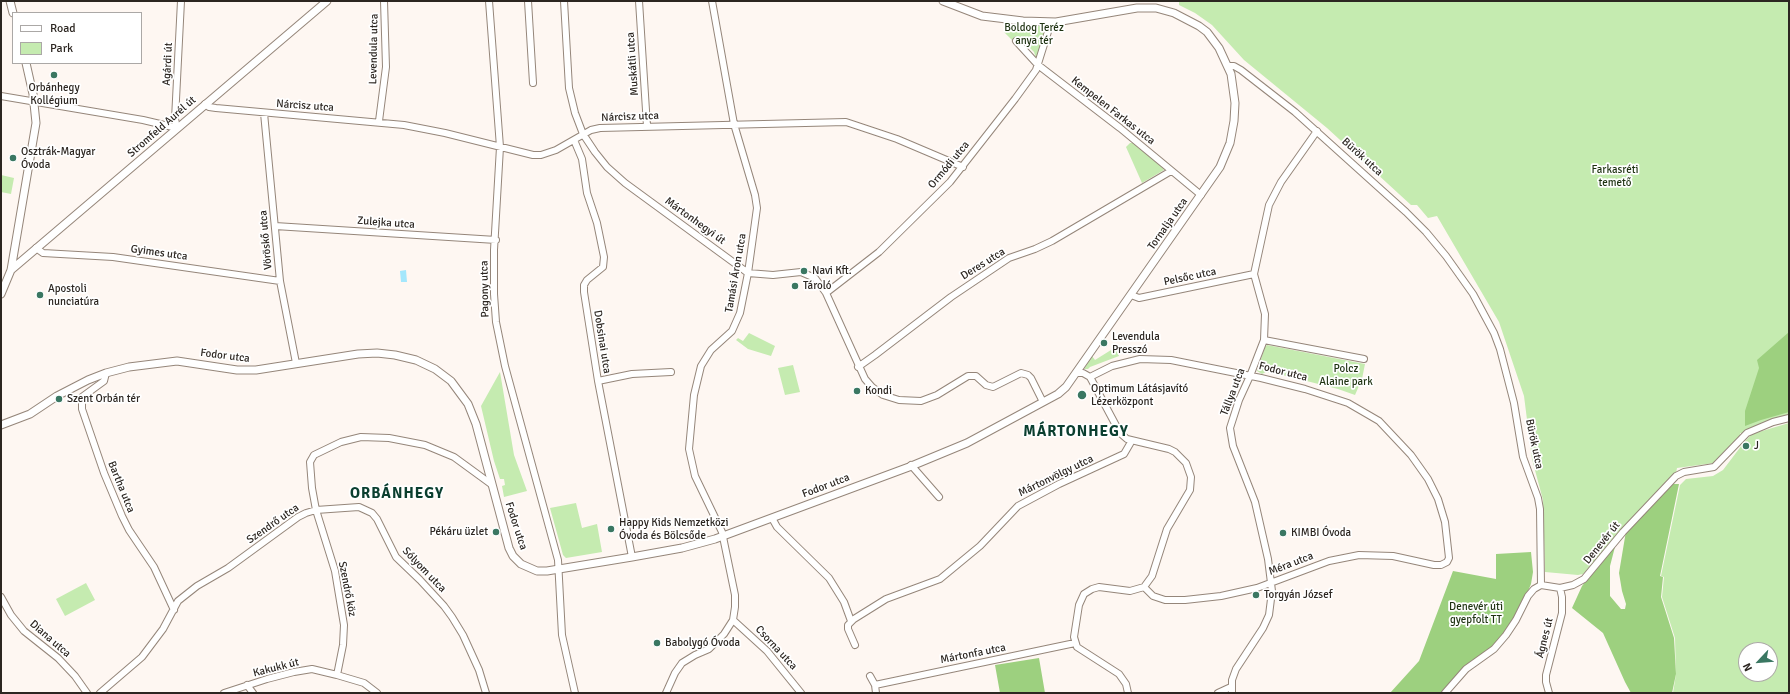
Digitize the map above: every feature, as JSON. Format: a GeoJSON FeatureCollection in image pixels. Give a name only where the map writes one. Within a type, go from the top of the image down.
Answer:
{"type":"FeatureCollection","features":[{"type":"Feature","properties":{"kind":"street"},"geometry":{"type":"LineString","coordinates":[[10,1],[13,12]]}},
{"type":"Feature","properties":{"kind":"street","name":"Agárdi út"},"geometry":{"type":"LineString","coordinates":[[177,128],[175,119],[181,1]]}},
{"type":"Feature","properties":{"kind":"street","name":"Stromfeld Aurél út"},"geometry":{"type":"LineString","coordinates":[[11,270],[327,1]]}},
{"type":"Feature","properties":{"kind":"street","name":"Levendula utca"},"geometry":{"type":"LineString","coordinates":[[379,121],[386,67],[384,1]]}},
{"type":"Feature","properties":{"kind":"street","name":"Pagony utca"},"geometry":{"type":"LineString","coordinates":[[489,1],[500,147],[494,294],[496,322],[501,352],[559,569],[562,635],[575,693]]}},
{"type":"Feature","properties":{"kind":"street"},"geometry":{"type":"LineString","coordinates":[[528,1],[533,83]]}},
{"type":"Feature","properties":{"kind":"street","name":"Mártonhegyi út"},"geometry":{"type":"LineString","coordinates":[[564,1],[569,88],[575,113],[584,134],[595,152],[607,167],[625,183],[748,273]]}},
{"type":"Feature","properties":{"kind":"street","name":"Muskátli utca"},"geometry":{"type":"LineString","coordinates":[[639,1],[647,126]]}},
{"type":"Feature","properties":{"kind":"street","name":"Tamási Áron utca"},"geometry":{"type":"LineString","coordinates":[[666,693],[675,672],[682,663],[709,649],[719,641],[730,627],[733,620],[735,607],[735,595],[724,536],[695,476],[688,449],[694,395],[701,366],[711,350],[732,330],[738,320],[748,273],[757,208],[734,124],[712,1]]}},
{"type":"Feature","properties":{"kind":"street"},"geometry":{"type":"LineString","coordinates":[[943,1],[982,16],[1051,22],[1137,8],[1166,10],[1191,21],[1207,32],[1219,48],[1228,66]]}},
{"type":"Feature","properties":{"kind":"street","name":"Ormódi utca"},"geometry":{"type":"LineString","coordinates":[[826,293],[879,252],[950,182],[963,167],[1015,99],[1038,65],[1051,22]]}},
{"type":"Feature","properties":{"kind":"street","name":"Kempelen Farkas utca"},"geometry":{"type":"LineString","coordinates":[[1016,41],[1038,65],[1120,128],[1201,195]]}},
{"type":"Feature","properties":{"kind":"street"},"geometry":{"type":"LineString","coordinates":[[1,294],[11,270],[36,123],[35,102],[26,64]]}},
{"type":"Feature","properties":{"kind":"street","name":"Bürök utca"},"geometry":{"type":"LineString","coordinates":[[1228,66],[1234,66],[1241,70],[1295,112],[1426,232],[1458,271],[1473,294],[1494,333],[1514,404],[1523,457],[1539,503],[1540,585]]}},
{"type":"Feature","properties":{"kind":"street","name":"Tornalja utca"},"geometry":{"type":"LineString","coordinates":[[1075,376],[1201,195],[1224,159],[1233,132],[1235,103],[1228,66]]}},
{"type":"Feature","properties":{"kind":"street"},"geometry":{"type":"LineString","coordinates":[[1,96],[143,120],[177,128]]}},
{"type":"Feature","properties":{"kind":"street","name":"Nárcisz utca"},"geometry":{"type":"LineString","coordinates":[[205,104],[208,107],[264,113],[379,121],[445,133],[522,153],[540,155],[556,150],[584,134],[600,128],[846,122],[897,139],[963,167]]}},
{"type":"Feature","properties":{"kind":"street","name":"Vöröskő utca"},"geometry":{"type":"LineString","coordinates":[[264,113],[280,280],[296,363]]}},
{"type":"Feature","properties":{"kind":"street","name":"Tállya utca"},"geometry":{"type":"LineString","coordinates":[[1218,693],[1232,690],[1236,669],[1264,628],[1272,603],[1272,583],[1268,559],[1254,502],[1233,446],[1230,428],[1238,400],[1250,376],[1264,340],[1265,314],[1254,274],[1269,205],[1281,182],[1317,131]]}},
{"type":"Feature","properties":{"kind":"street","name":"Dobsinai utca"},"geometry":{"type":"LineString","coordinates":[[574,140],[582,159],[587,193],[597,223],[604,262],[604,267],[587,280],[584,285],[598,381],[632,557]]}},
{"type":"Feature","properties":{"kind":"street"},"geometry":{"type":"LineString","coordinates":[[582,159],[595,152]]}},
{"type":"Feature","properties":{"kind":"street","name":"Deres utca"},"geometry":{"type":"LineString","coordinates":[[858,367],[951,297],[1009,258],[1035,250],[1052,241],[1171,171]]}},
{"type":"Feature","properties":{"kind":"street","name":"Zulejka utca"},"geometry":{"type":"LineString","coordinates":[[275,226],[496,240]]}},
{"type":"Feature","properties":{"kind":"street","name":"Gyimes utca"},"geometry":{"type":"LineString","coordinates":[[36,248],[43,253],[113,257],[280,280]]}},
{"type":"Feature","properties":{"kind":"street"},"geometry":{"type":"LineString","coordinates":[[748,273],[762,275],[801,272],[808,274],[820,283],[826,293],[858,367],[872,387],[883,395],[912,402],[928,399],[972,376],[976,376],[989,387],[996,387],[1022,373],[1031,378],[1043,402]]}},
{"type":"Feature","properties":{"kind":"street","name":"Pelsőc utca"},"geometry":{"type":"LineString","coordinates":[[1131,295],[1139,298],[1254,274]]}},
{"type":"Feature","properties":{"kind":"street"},"geometry":{"type":"LineString","coordinates":[[1264,340],[1364,359]]}},
{"type":"Feature","properties":{"kind":"street","name":"Fodor utca"},"geometry":{"type":"LineString","coordinates":[[1,425],[22,417],[73,387],[106,373],[129,367],[177,361],[247,371],[296,363],[377,353],[395,355],[416,360],[436,369],[454,384],[468,404],[476,424],[506,541],[513,556],[521,564],[537,571],[559,569],[682,548],[724,536],[911,466],[967,443],[1063,390],[1075,376]]}},
{"type":"Feature","properties":{"kind":"street","name":"Fodor utca"},"geometry":{"type":"LineString","coordinates":[[1090,377],[1112,366],[1140,359],[1154,358],[1208,366],[1305,389],[1342,400],[1361,409],[1385,427],[1411,455],[1428,479],[1438,499],[1447,532],[1449,553],[1447,562]]}},
{"type":"Feature","properties":{"kind":"street"},"geometry":{"type":"LineString","coordinates":[[598,381],[632,374],[671,372]]}},
{"type":"Feature","properties":{"kind":"street","name":"Bartha utca"},"geometry":{"type":"LineString","coordinates":[[106,373],[104,381],[82,398],[82,409],[104,473],[119,510],[129,530],[154,567],[174,610]]}},
{"type":"Feature","properties":{"kind":"street"},"geometry":{"type":"LineString","coordinates":[[1075,376],[1083,373],[1090,377],[1120,433],[1131,442],[1169,449],[1175,452],[1186,463],[1191,477],[1190,490],[1167,529],[1161,543],[1152,576],[1144,587],[1130,591],[1099,587],[1087,591],[1079,605],[1074,637],[1075,643],[1083,651],[1119,674],[1126,684],[1128,693]]}},
{"type":"Feature","properties":{"kind":"street","name":"Denevér út"},"geometry":{"type":"LineString","coordinates":[[1540,585],[1560,588],[1573,585],[1590,574],[1623,532],[1676,476],[1684,472],[1714,467],[1731,452],[1747,434],[1767,424],[1789,418]]}},
{"type":"Feature","properties":{"kind":"street","name":"Szendrő utca"},"geometry":{"type":"LineString","coordinates":[[100,693],[142,657],[154,642],[178,601],[198,586],[228,568],[298,517],[316,510],[310,468],[310,462],[314,455],[341,442],[361,437],[389,438],[436,449],[454,457],[491,484]]}},
{"type":"Feature","properties":{"kind":"street","name":"Mártonvölgy utca"},"geometry":{"type":"LineString","coordinates":[[851,621],[886,599],[940,579],[980,546],[1018,506],[1059,484],[1124,454],[1131,442]]}},
{"type":"Feature","properties":{"kind":"street"},"geometry":{"type":"LineString","coordinates":[[911,466],[939,497]]}},
{"type":"Feature","properties":{"kind":"street","name":"Sólyom utca"},"geometry":{"type":"LineString","coordinates":[[316,510],[359,507],[372,513],[377,519],[396,557],[425,586],[452,617],[463,635],[479,670],[486,693]]}},
{"type":"Feature","properties":{"kind":"street","name":"Szendrő köz"},"geometry":{"type":"LineString","coordinates":[[316,510],[335,571],[344,625],[343,645],[337,675]]}},
{"type":"Feature","properties":{"kind":"street"},"geometry":{"type":"LineString","coordinates":[[772,518],[777,527],[829,578],[844,602],[851,621],[848,624],[848,629],[855,645]]}},
{"type":"Feature","properties":{"kind":"street","name":"Méra utca"},"geometry":{"type":"LineString","coordinates":[[1144,587],[1150,594],[1160,600],[1185,600],[1221,596],[1272,583],[1324,562],[1359,555],[1393,556],[1434,565],[1441,565],[1447,562]]}},
{"type":"Feature","properties":{"kind":"street"},"geometry":{"type":"LineString","coordinates":[[1445,693],[1466,669],[1494,649],[1516,620],[1528,596],[1540,585]]}},
{"type":"Feature","properties":{"kind":"street","name":"Ágnes út"},"geometry":{"type":"LineString","coordinates":[[1549,693],[1546,675],[1562,613],[1562,597],[1560,588]]}},
{"type":"Feature","properties":{"kind":"street","name":"Diana utca"},"geometry":{"type":"LineString","coordinates":[[1,597],[11,615],[24,631],[58,658],[75,676],[87,693]]}},
{"type":"Feature","properties":{"kind":"street","name":"Csorna utca"},"geometry":{"type":"LineString","coordinates":[[733,620],[768,651],[801,693]]}},
{"type":"Feature","properties":{"kind":"street","name":"Mártonfa utca"},"geometry":{"type":"LineString","coordinates":[[875,685],[1075,643]]}},
{"type":"Feature","properties":{"kind":"street","name":"Kakukk út"},"geometry":{"type":"LineString","coordinates":[[224,693],[267,679],[312,670],[337,675],[364,683],[377,693]]}},
{"type":"Feature","properties":{"kind":"street"},"geometry":{"type":"LineString","coordinates":[[870,676],[875,685],[876,693]]}},
{"type":"Feature","properties":{"kind":"street"},"geometry":{"type":"LineString","coordinates":[[247,685],[253,693]]}},
{"type":"Feature","properties":{"kind":"green space","name":"Farkasréti temető"},"geometry":{"type":"Polygon","coordinates":[[[1179,1],[1789,1],[1789,417],[1743,434],[1740,433],[1740,437],[1714,463],[1677,468],[1676,473],[1583,574],[1578,575],[1545,572],[1543,500],[1532,459],[1524,396],[1499,322],[1437,216],[1428,218],[1417,205],[1411,205],[1327,128],[1244,60],[1212,25],[1195,13],[1179,5],[1179,1]]]}},
{"type":"Feature","properties":{"kind":"green space","name":"Boldog Teréz anya tér"},"geometry":{"type":"Polygon","coordinates":[[[1005,20],[1051,22],[1038,65],[1034,52],[1018,36],[1013,41],[1004,32],[1005,20]]]}},
{"type":"Feature","properties":{"kind":"green space"},"geometry":{"type":"Polygon","coordinates":[[[1130,143],[1133,143],[1160,164],[1164,170],[1142,183],[1126,147],[1130,143]]]}},
{"type":"Feature","properties":{"kind":"green space"},"geometry":{"type":"Polygon","coordinates":[[[1,175],[14,178],[11,194],[1,192],[1,175]]]}},
{"type":"Feature","properties":{"kind":"green space"},"geometry":{"type":"Polygon","coordinates":[[[1789,332],[1789,412],[1745,426],[1745,411],[1759,368],[1757,360],[1789,332]]]}},
{"type":"Feature","properties":{"kind":"green space"},"geometry":{"type":"Polygon","coordinates":[[[749,333],[775,346],[771,356],[748,349],[736,340],[738,338],[743,341],[749,333]]]}},
{"type":"Feature","properties":{"kind":"green space","name":"Polcz Alaine park"},"geometry":{"type":"Polygon","coordinates":[[[1267,345],[1365,364],[1362,379],[1355,395],[1338,389],[1287,376],[1266,372],[1262,374],[1257,371],[1267,345]]]}},
{"type":"Feature","properties":{"kind":"green space"},"geometry":{"type":"Polygon","coordinates":[[[1111,350],[1112,352],[1117,351],[1119,356],[1088,369],[1084,369],[1092,356],[1095,360],[1111,350]]]}},
{"type":"Feature","properties":{"kind":"green space"},"geometry":{"type":"Polygon","coordinates":[[[793,365],[800,392],[785,395],[778,368],[793,365]]]}},
{"type":"Feature","properties":{"kind":"green space"},"geometry":{"type":"Polygon","coordinates":[[[500,372],[514,455],[527,491],[504,497],[502,486],[505,485],[504,479],[500,479],[494,461],[481,406],[500,372]]]}},
{"type":"Feature","properties":{"kind":"green space"},"geometry":{"type":"Polygon","coordinates":[[[1789,423],[1789,693],[1673,693],[1676,674],[1675,638],[1662,597],[1664,577],[1661,576],[1680,485],[1686,479],[1713,476],[1723,470],[1752,434],[1789,423]]]}},
{"type":"Feature","properties":{"kind":"green space"},"geometry":{"type":"Polygon","coordinates":[[[1673,484],[1679,484],[1660,576],[1663,577],[1661,597],[1674,638],[1676,674],[1672,693],[1631,693],[1603,633],[1572,608],[1582,586],[1616,543],[1610,566],[1610,596],[1621,609],[1625,609],[1626,604],[1619,573],[1626,531],[1673,484]]]}},
{"type":"Feature","properties":{"kind":"green space"},"geometry":{"type":"Polygon","coordinates":[[[576,503],[582,528],[597,524],[602,552],[566,558],[563,555],[550,508],[576,503]]]}},
{"type":"Feature","properties":{"kind":"green space","name":"Denevér úti gyepfolt TT"},"geometry":{"type":"Polygon","coordinates":[[[1531,552],[1533,572],[1531,584],[1516,620],[1506,635],[1466,669],[1445,693],[1390,693],[1419,661],[1453,571],[1496,579],[1496,554],[1531,552]]]}},
{"type":"Feature","properties":{"kind":"green space"},"geometry":{"type":"Polygon","coordinates":[[[86,583],[95,600],[65,616],[56,599],[86,583]]]}},
{"type":"Feature","properties":{"kind":"green space"},"geometry":{"type":"Polygon","coordinates":[[[1039,658],[1045,693],[1000,693],[995,665],[1039,658]]]}},
{"type":"Feature","properties":{"kind":"water"},"geometry":{"type":"Polygon","coordinates":[[[406,270],[407,282],[401,282],[400,271],[406,270]]]}},
{"type":"Feature","properties":{"kind":"place","name":"Orbánhegy Kollégium"},"geometry":{"type":"Point","coordinates":[54,75]}},
{"type":"Feature","properties":{"kind":"place","name":"Osztrák-Magyar Óvoda"},"geometry":{"type":"Point","coordinates":[13,158]}},
{"type":"Feature","properties":{"kind":"place","name":"Navi Kft."},"geometry":{"type":"Point","coordinates":[804,271]}},
{"type":"Feature","properties":{"kind":"place","name":"Tároló"},"geometry":{"type":"Point","coordinates":[795,286]}},
{"type":"Feature","properties":{"kind":"place","name":"Apostoli nunciatúra"},"geometry":{"type":"Point","coordinates":[40,295]}},
{"type":"Feature","properties":{"kind":"place","name":"Levendula Presszó"},"geometry":{"type":"Point","coordinates":[1104,343]}},
{"type":"Feature","properties":{"kind":"place","name":"Kondi"},"geometry":{"type":"Point","coordinates":[857,391]}},
{"type":"Feature","properties":{"kind":"place","name":"Optimum Látásjavító Lézerközpont"},"geometry":{"type":"Point","coordinates":[1082,395]}},
{"type":"Feature","properties":{"kind":"place","name":"Szent Orbán tér"},"geometry":{"type":"Point","coordinates":[59,399]}},
{"type":"Feature","properties":{"kind":"place","name":"J"},"geometry":{"type":"Point","coordinates":[1746,446]}},
{"type":"Feature","properties":{"kind":"place","name":"Happy Kids Nemzetközi Óvoda és Bölcsőde"},"geometry":{"type":"Point","coordinates":[611,529]}},
{"type":"Feature","properties":{"kind":"place","name":"Pékáru üzlet"},"geometry":{"type":"Point","coordinates":[496,532]}},
{"type":"Feature","properties":{"kind":"place","name":"KIMBI Óvoda"},"geometry":{"type":"Point","coordinates":[1283,533]}},
{"type":"Feature","properties":{"kind":"place","name":"Torgyán József"},"geometry":{"type":"Point","coordinates":[1256,595]}},
{"type":"Feature","properties":{"kind":"place","name":"Babolygó Óvoda"},"geometry":{"type":"Point","coordinates":[657,643]}},
{"type":"Feature","properties":{"kind":"district","name":"MÁRTONHEGY"},"geometry":{"type":"Point","coordinates":[1076,432]}},
{"type":"Feature","properties":{"kind":"district","name":"ORBÁNHEGY"},"geometry":{"type":"Point","coordinates":[397,494]}}]}
